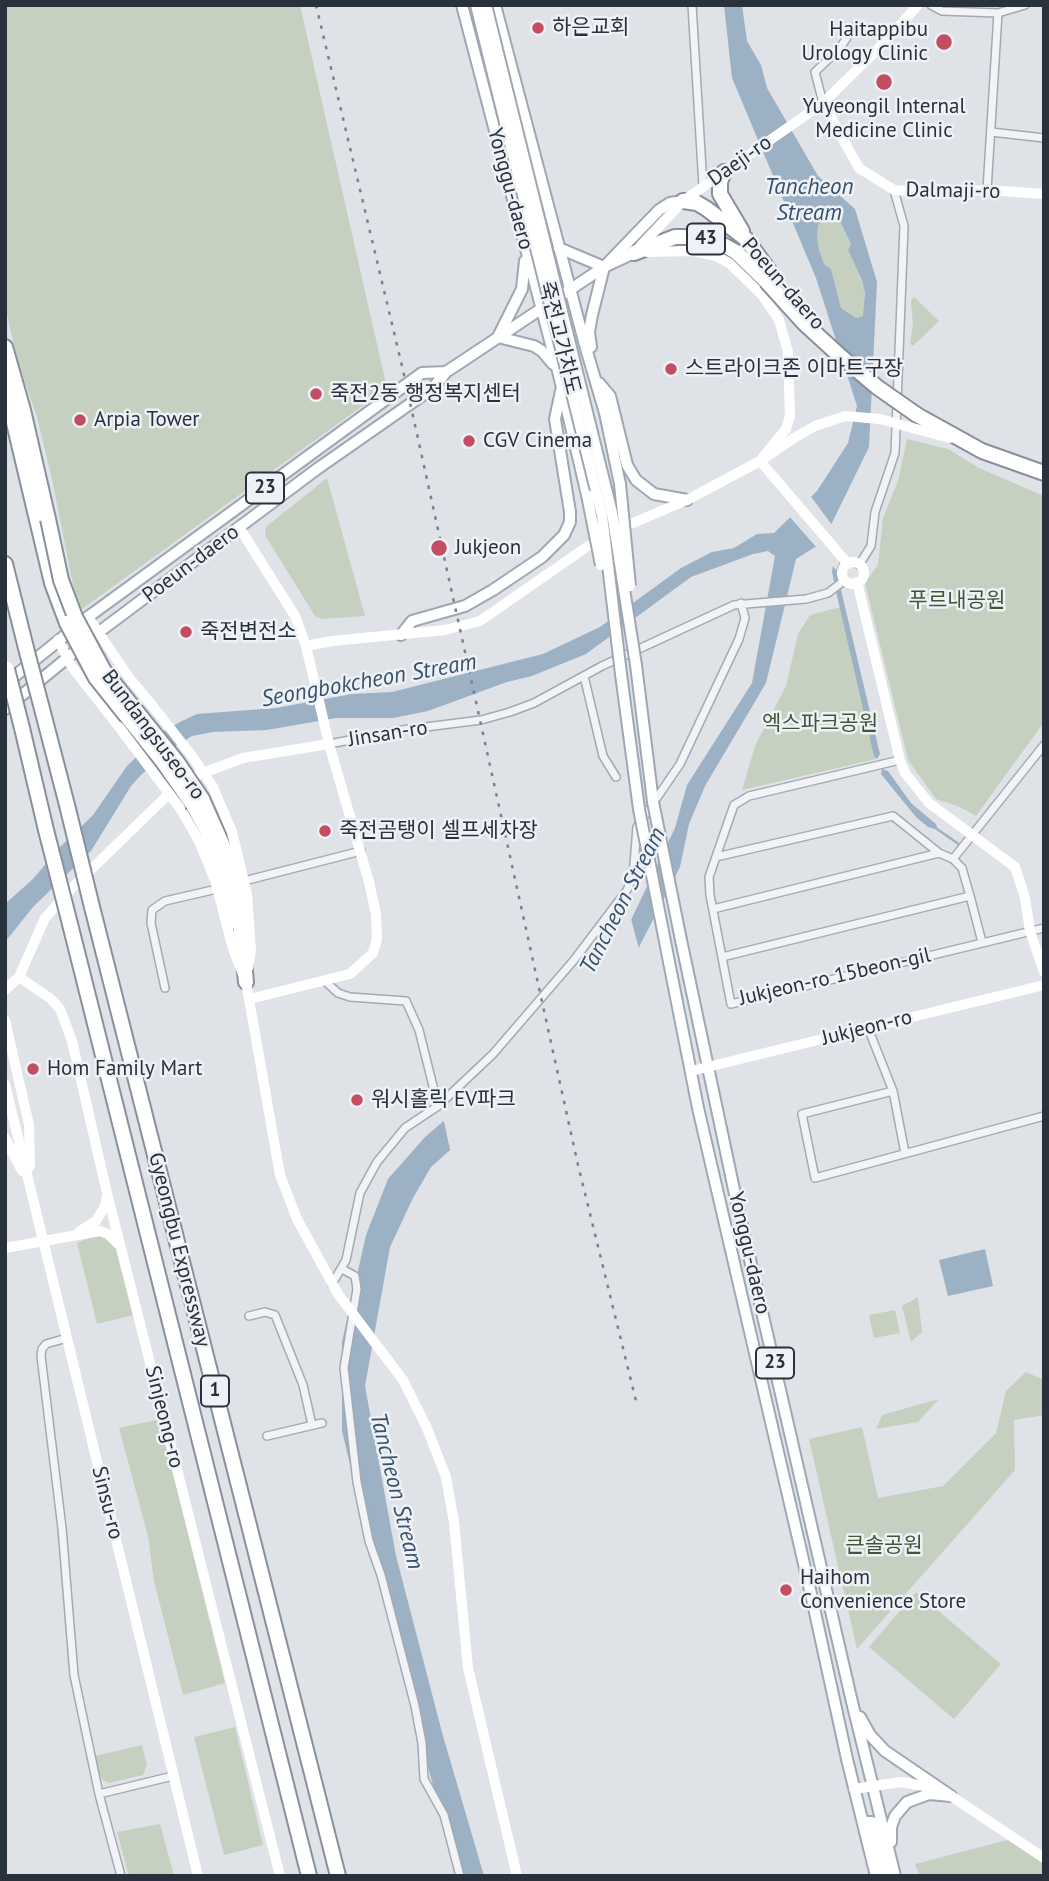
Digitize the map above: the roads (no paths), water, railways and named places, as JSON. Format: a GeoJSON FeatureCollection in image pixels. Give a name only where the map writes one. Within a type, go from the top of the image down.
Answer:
{"type":"FeatureCollection","features":[{"type":"Feature","properties":{"kind":"highway"},"geometry":{"type":"LineString","coordinates":[[725,171],[720,182],[720,194],[746,239]]}},
{"type":"Feature","properties":{"kind":"highway","name":"Poeun-daero"},"geometry":{"type":"LineString","coordinates":[[683,201],[697,203],[707,209],[746,239],[769,279]]}},
{"type":"Feature","properties":{"kind":"highway","name":"Poeun-daero"},"geometry":{"type":"LineString","coordinates":[[634,253],[675,237],[698,237],[718,242],[736,252],[769,279],[883,382],[918,418],[982,451],[1044,473]]}},
{"type":"Feature","properties":{"kind":"highway","name":"Bundangsuseo-ro"},"geometry":{"type":"LineString","coordinates":[[5,347],[23,410],[52,583],[67,623],[96,678],[163,762],[207,831],[219,864],[246,982]]}},
{"type":"Feature","properties":{"kind":"highway","name":"Bundangsuseo-ro"},"geometry":{"type":"LineString","coordinates":[[5,385],[42,519]]}},
{"type":"Feature","properties":{"kind":"highway","name":"Poeun-daero"},"geometry":{"type":"LineString","coordinates":[[918,418],[1044,464]]}},
{"type":"Feature","properties":{"kind":"highway","name":"Gyeongbu Expressway"},"geometry":{"type":"LineString","coordinates":[[5,564],[338,1876]]}},
{"type":"Feature","properties":{"kind":"highway","name":"Gyeongbu Expressway"},"geometry":{"type":"LineString","coordinates":[[6,672],[309,1876]]}},
{"type":"Feature","properties":{"kind":"main road","name":"Yonggu-daero"},"geometry":{"type":"LineString","coordinates":[[462,5],[558,372],[587,495],[621,674],[639,809],[691,1071],[876,1876]]}},
{"type":"Feature","properties":{"kind":"main road","name":"죽전고가차도"},"geometry":{"type":"LineString","coordinates":[[476,5],[601,515],[621,674]]}},
{"type":"Feature","properties":{"kind":"main road","name":"죽전고가차도"},"geometry":{"type":"LineString","coordinates":[[486,5],[612,513],[636,666]]}},
{"type":"Feature","properties":{"kind":"main road","name":"Yonggu-daero"},"geometry":{"type":"LineString","coordinates":[[495,5],[595,375],[620,484],[636,666],[653,802],[707,1067],[893,1876]]}},
{"type":"Feature","properties":{"kind":"main road","name":"Daeji-ro"},"geometry":{"type":"LineString","coordinates":[[683,201],[823,103],[918,5]]}},
{"type":"Feature","properties":{"kind":"main road","name":"Dalmaji-ro"},"geometry":{"type":"LineString","coordinates":[[823,103],[859,167],[894,190],[938,193],[987,190],[1044,194]]}},
{"type":"Feature","properties":{"kind":"main road"},"geometry":{"type":"LineString","coordinates":[[634,253],[683,201]]}},
{"type":"Feature","properties":{"kind":"main road","name":"Poeun-daero"},"geometry":{"type":"LineString","coordinates":[[604,267],[659,210],[670,203],[683,201]]}},
{"type":"Feature","properties":{"kind":"main road"},"geometry":{"type":"LineString","coordinates":[[525,248],[522,289],[498,337],[525,343],[542,351],[558,372]]}},
{"type":"Feature","properties":{"kind":"main road"},"geometry":{"type":"LineString","coordinates":[[559,248],[604,267],[589,332],[595,375],[610,396],[627,465],[636,480],[653,494],[687,499]]}},
{"type":"Feature","properties":{"kind":"main road"},"geometry":{"type":"LineString","coordinates":[[634,253],[693,251],[716,256],[737,270],[770,304],[779,320],[788,352],[790,416],[786,429],[760,461]]}},
{"type":"Feature","properties":{"kind":"main road","name":"Poeun-daero"},"geometry":{"type":"LineString","coordinates":[[5,709],[99,632],[239,527],[433,388],[446,372],[604,267],[634,253]]}},
{"type":"Feature","properties":{"kind":"main road"},"geometry":{"type":"LineString","coordinates":[[554,359],[560,347],[566,343],[573,341],[585,345]]}},
{"type":"Feature","properties":{"kind":"main road","name":"Poeun-daero"},"geometry":{"type":"LineString","coordinates":[[6,672],[58,640],[422,373],[446,372]]}},
{"type":"Feature","properties":{"kind":"main road"},"geometry":{"type":"LineString","coordinates":[[401,635],[412,621],[465,606],[493,590],[542,557],[564,536],[570,522],[570,512],[555,419],[561,388]]}},
{"type":"Feature","properties":{"kind":"main road"},"geometry":{"type":"LineString","coordinates":[[633,523],[687,499],[760,461],[816,426],[845,416],[918,418]]}},
{"type":"Feature","properties":{"kind":"main road"},"geometry":{"type":"LineString","coordinates":[[760,461],[768,473],[864,574],[857,582],[842,583],[842,572],[850,562]]}},
{"type":"Feature","properties":{"kind":"main road"},"geometry":{"type":"LineString","coordinates":[[239,527],[295,616],[306,646],[329,744],[361,851],[376,914],[377,939],[373,953],[351,974],[250,999]]}},
{"type":"Feature","properties":{"kind":"main road"},"geometry":{"type":"LineString","coordinates":[[306,646],[457,628],[480,621],[588,546]]}},
{"type":"Feature","properties":{"kind":"main road"},"geometry":{"type":"LineString","coordinates":[[857,582],[900,760],[912,785],[929,803],[1015,867],[1025,898],[1030,931],[1044,972]]}},
{"type":"Feature","properties":{"kind":"main road"},"geometry":{"type":"LineString","coordinates":[[88,617],[130,679],[192,756],[213,788],[232,832],[244,881],[251,950],[246,982]]}},
{"type":"Feature","properties":{"kind":"main road"},"geometry":{"type":"LineString","coordinates":[[58,640],[68,659],[101,705],[192,804],[200,841],[218,889],[233,949],[246,982],[280,1175],[297,1219],[335,1289],[403,1380],[433,1441],[446,1476],[455,1529],[468,1668],[517,1876]]}},
{"type":"Feature","properties":{"kind":"main road"},"geometry":{"type":"LineString","coordinates":[[101,705],[99,682],[112,672],[130,679]]}},
{"type":"Feature","properties":{"kind":"main road","name":"Jinsan-ro"},"geometry":{"type":"LineString","coordinates":[[5,990],[19,977],[45,918],[80,879],[176,788],[195,776],[243,758],[329,744]]}},
{"type":"Feature","properties":{"kind":"main road","name":"Sinjeong-ro"},"geometry":{"type":"LineString","coordinates":[[19,977],[51,999],[65,1017],[280,1876]]}},
{"type":"Feature","properties":{"kind":"main road","name":"Jukjeon-ro"},"geometry":{"type":"LineString","coordinates":[[691,1071],[1044,985]]}},
{"type":"Feature","properties":{"kind":"main road"},"geometry":{"type":"LineString","coordinates":[[5,1020],[29,1125],[31,1189]]}},
{"type":"Feature","properties":{"kind":"main road","name":"Sinsu-ro"},"geometry":{"type":"LineString","coordinates":[[5,1084],[198,1876]]}},
{"type":"Feature","properties":{"kind":"main road"},"geometry":{"type":"LineString","coordinates":[[5,1138],[31,1189]]}},
{"type":"Feature","properties":{"kind":"main road"},"geometry":{"type":"LineString","coordinates":[[76,1234],[96,1221],[106,1206],[107,1193]]}},
{"type":"Feature","properties":{"kind":"main road"},"geometry":{"type":"LineString","coordinates":[[5,1248],[100,1231],[114,1239],[121,1249]]}},
{"type":"Feature","properties":{"kind":"main road"},"geometry":{"type":"LineString","coordinates":[[852,1702],[870,1735],[880,1747],[1044,1858]]}},
{"type":"Feature","properties":{"kind":"main road"},"geometry":{"type":"LineString","coordinates":[[854,1789],[911,1782],[951,1796]]}},
{"type":"Feature","properties":{"kind":"main road"},"geometry":{"type":"LineString","coordinates":[[890,1854],[891,1827],[900,1807],[923,1795],[951,1796]]}},
{"type":"Feature","properties":{"kind":"main road"},"geometry":{"type":"LineString","coordinates":[[864,1826],[867,1822],[872,1822],[885,1872],[893,1876]]}},
{"type":"Feature","properties":{"kind":"street"},"geometry":{"type":"LineString","coordinates":[[691,5],[704,186]]}},
{"type":"Feature","properties":{"kind":"street"},"geometry":{"type":"LineString","coordinates":[[931,5],[942,11],[998,13],[1026,5]]}},
{"type":"Feature","properties":{"kind":"street"},"geometry":{"type":"LineString","coordinates":[[987,190],[998,13]]}},
{"type":"Feature","properties":{"kind":"street"},"geometry":{"type":"LineString","coordinates":[[823,103],[815,72],[840,48],[855,27]]}},
{"type":"Feature","properties":{"kind":"street"},"geometry":{"type":"LineString","coordinates":[[991,132],[1044,138]]}},
{"type":"Feature","properties":{"kind":"street"},"geometry":{"type":"LineString","coordinates":[[850,562],[871,546],[875,512],[895,453],[904,226],[894,190]]}},
{"type":"Feature","properties":{"kind":"street","name":"Jinsan-ro"},"geometry":{"type":"LineString","coordinates":[[329,744],[402,730],[481,720],[510,712],[534,703],[584,676],[737,604],[806,599],[828,593],[842,583]]}},
{"type":"Feature","properties":{"kind":"street"},"geometry":{"type":"LineString","coordinates":[[335,1289],[346,1260],[360,1193],[366,1179],[391,1143],[405,1128],[438,1105],[493,1054],[574,960],[627,890],[633,877],[637,827],[680,764],[739,639],[745,618],[737,604]]}},
{"type":"Feature","properties":{"kind":"street"},"geometry":{"type":"LineString","coordinates":[[584,676],[605,762],[616,777]]}},
{"type":"Feature","properties":{"kind":"street"},"geometry":{"type":"LineString","coordinates":[[954,858],[1044,745]]}},
{"type":"Feature","properties":{"kind":"street","name":"Jukjeon-ro 15beon-gil"},"geometry":{"type":"LineString","coordinates":[[900,760],[749,796],[734,806],[709,877],[731,1004],[1044,928]]}},
{"type":"Feature","properties":{"kind":"street"},"geometry":{"type":"LineString","coordinates":[[716,858],[893,816],[939,853],[954,858],[962,868],[982,942]]}},
{"type":"Feature","properties":{"kind":"street"},"geometry":{"type":"LineString","coordinates":[[244,881],[361,851]]}},
{"type":"Feature","properties":{"kind":"street"},"geometry":{"type":"LineString","coordinates":[[713,909],[939,853]]}},
{"type":"Feature","properties":{"kind":"street"},"geometry":{"type":"LineString","coordinates":[[165,988],[151,923],[152,910],[166,901],[218,889]]}},
{"type":"Feature","properties":{"kind":"street"},"geometry":{"type":"LineString","coordinates":[[722,957],[970,896]]}},
{"type":"Feature","properties":{"kind":"street"},"geometry":{"type":"LineString","coordinates":[[326,982],[338,993],[350,997],[406,1001],[419,1030],[438,1105]]}},
{"type":"Feature","properties":{"kind":"street"},"geometry":{"type":"LineString","coordinates":[[867,1028],[893,1091],[905,1153]]}},
{"type":"Feature","properties":{"kind":"street"},"geometry":{"type":"LineString","coordinates":[[893,1091],[802,1114],[815,1178],[1044,1116]]}},
{"type":"Feature","properties":{"kind":"street"},"geometry":{"type":"LineString","coordinates":[[342,1269],[354,1274],[357,1289],[344,1368],[357,1482],[369,1541],[381,1575],[415,1706],[422,1743],[424,1779],[444,1815],[460,1876]]}},
{"type":"Feature","properties":{"kind":"street"},"geometry":{"type":"LineString","coordinates":[[249,1316],[265,1312],[275,1315],[303,1385],[312,1425]]}},
{"type":"Feature","properties":{"kind":"street"},"geometry":{"type":"LineString","coordinates":[[67,1338],[46,1343],[41,1356],[62,1528],[71,1650],[79,1704],[121,1876]]}},
{"type":"Feature","properties":{"kind":"street"},"geometry":{"type":"LineString","coordinates":[[267,1436],[322,1423]]}},
{"type":"Feature","properties":{"kind":"street"},"geometry":{"type":"LineString","coordinates":[[99,1794],[173,1776]]}},
{"type":"Feature","properties":{"kind":"water","name":"Tancheon Stream"},"geometry":{"type":"Polygon","coordinates":[[[724,5],[742,5],[747,41],[761,65],[767,88],[818,176],[855,209],[877,282],[869,447],[829,529],[845,552],[837,573],[880,754],[877,759],[874,756],[832,572],[834,557],[815,547],[796,559],[766,683],[705,786],[689,824],[680,867],[619,986],[495,1110],[431,1167],[390,1247],[365,1386],[396,1556],[443,1736],[484,1876],[461,1876],[434,1789],[378,1582],[342,1431],[342,1342],[366,1235],[388,1179],[425,1137],[598,989],[675,828],[687,785],[752,683],[775,556],[768,551],[753,554],[691,577],[586,654],[532,676],[507,682],[428,711],[393,718],[336,718],[267,730],[213,732],[192,736],[174,747],[131,786],[91,851],[33,907],[5,942],[5,904],[33,879],[59,848],[93,815],[127,766],[161,733],[180,722],[197,714],[276,708],[352,694],[392,692],[543,654],[600,627],[681,568],[712,552],[734,548],[757,534],[774,533],[817,491],[848,443],[857,406],[816,278],[732,78],[724,5]],[[825,217],[818,225],[819,250],[824,264],[831,269],[841,308],[856,318],[863,316],[865,293],[848,250],[851,244],[839,219],[825,217]]]}},
{"type":"Feature","properties":{"kind":"water"},"geometry":{"type":"Polygon","coordinates":[[[882,769],[888,771],[911,803],[936,824],[938,830],[928,827],[916,817],[881,774],[882,769]]]}},
{"type":"Feature","properties":{"kind":"water"},"geometry":{"type":"Polygon","coordinates":[[[985,1249],[993,1286],[948,1296],[939,1260],[985,1249]]]}},
{"type":"Feature","properties":{"kind":"waterway"},"geometry":{"type":"LineString","coordinates":[[937,829],[963,847]]}},
{"type":"Feature","properties":{"kind":"railway"},"geometry":{"type":"LineString","coordinates":[[316,5],[402,366],[578,1165],[637,1405]]}},
{"type":"Feature","properties":{"kind":"place","name":"하은교회"},"geometry":{"type":"Point","coordinates":[538,28]}},
{"type":"Feature","properties":{"kind":"place","name":"Haitappibu Urology Clinic"},"geometry":{"type":"Point","coordinates":[944,42]}},
{"type":"Feature","properties":{"kind":"place","name":"Yuyeongil Internal Medicine Clinic"},"geometry":{"type":"Point","coordinates":[884,82]}},
{"type":"Feature","properties":{"kind":"place","name":"스트라이크존 이마트구장"},"geometry":{"type":"Point","coordinates":[671,369]}},
{"type":"Feature","properties":{"kind":"place","name":"죽전2동 행정복지센터"},"geometry":{"type":"Point","coordinates":[316,394]}},
{"type":"Feature","properties":{"kind":"place","name":"Arpia Tower"},"geometry":{"type":"Point","coordinates":[80,420]}},
{"type":"Feature","properties":{"kind":"place","name":"CGV Cinema"},"geometry":{"type":"Point","coordinates":[469,441]}},
{"type":"Feature","properties":{"kind":"place","name":"Jukjeon"},"geometry":{"type":"Point","coordinates":[439,548]}},
{"type":"Feature","properties":{"kind":"place","name":"죽전변전소"},"geometry":{"type":"Point","coordinates":[186,632]}},
{"type":"Feature","properties":{"kind":"place","name":"죽전곰탱이 셀프세차장"},"geometry":{"type":"Point","coordinates":[325,831]}},
{"type":"Feature","properties":{"kind":"place","name":"Hom Family Mart"},"geometry":{"type":"Point","coordinates":[33,1069]}},
{"type":"Feature","properties":{"kind":"place","name":"워시홀릭 EV파크"},"geometry":{"type":"Point","coordinates":[357,1100]}},
{"type":"Feature","properties":{"kind":"place","name":"Haihom Convenience Store"},"geometry":{"type":"Point","coordinates":[786,1590]}},
{"type":"Feature","properties":{"kind":"park label","name":"푸르내공원"},"geometry":{"type":"Point","coordinates":[957,601]}},
{"type":"Feature","properties":{"kind":"park label","name":"엑스파크공원"},"geometry":{"type":"Point","coordinates":[820,724]}},
{"type":"Feature","properties":{"kind":"park label","name":"큰솔공원"},"geometry":{"type":"Point","coordinates":[884,1546]}},
{"type":"Feature","properties":{"kind":"water label","name":"Seongbokcheon Stream"},"geometry":{"type":"Point","coordinates":[369,681]}}]}
